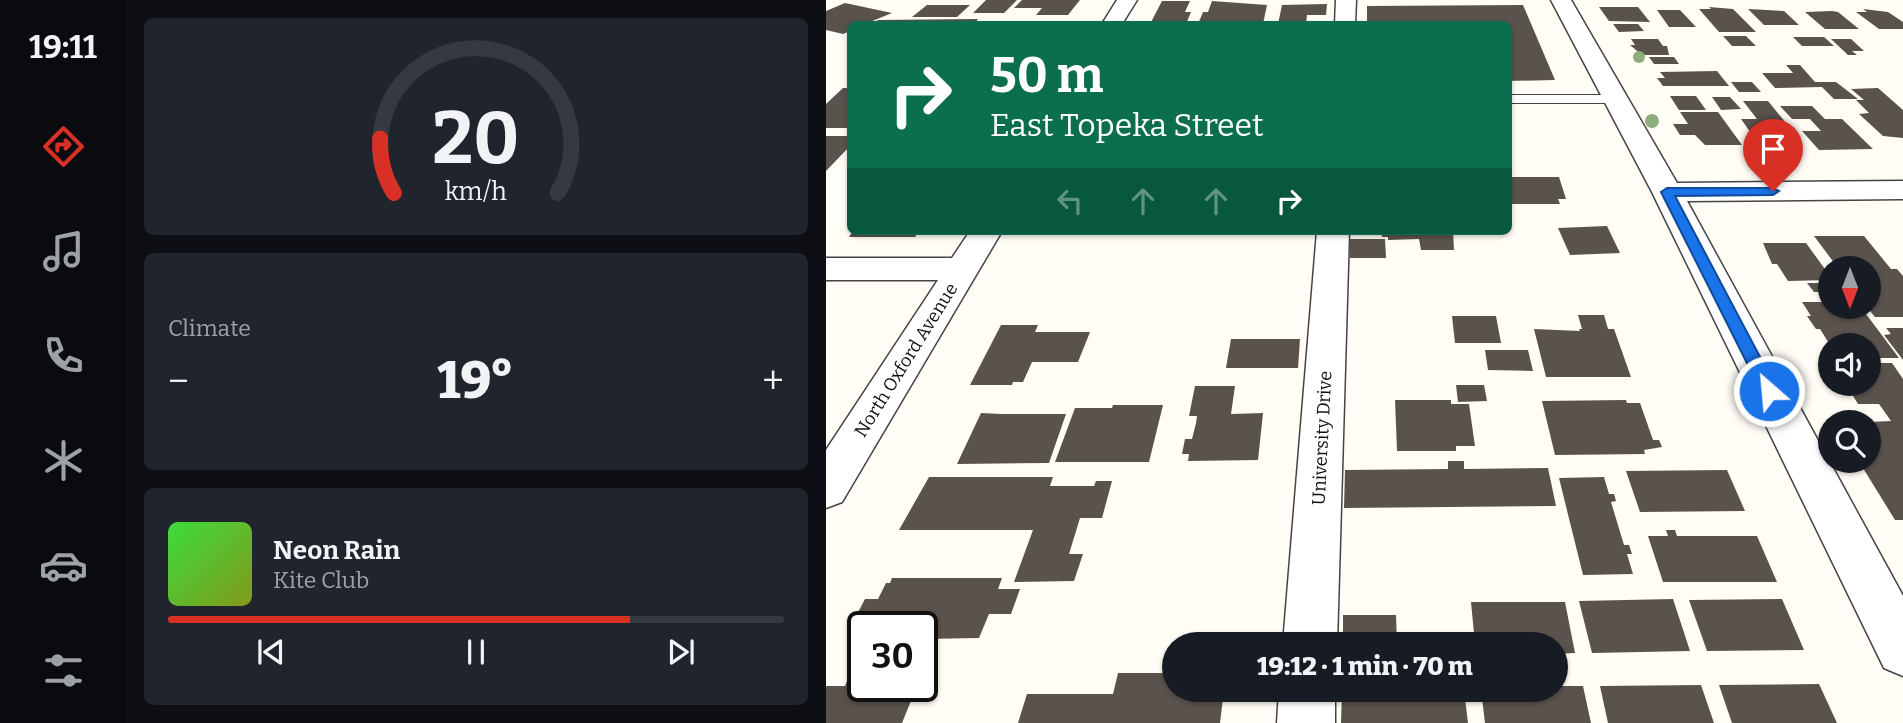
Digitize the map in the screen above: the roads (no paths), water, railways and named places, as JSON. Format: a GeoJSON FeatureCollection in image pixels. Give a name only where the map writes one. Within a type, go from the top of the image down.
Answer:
{"type":"FeatureCollection","features":[{"type":"Feature","properties":{"kind":"street"},"geometry":{"type":"LineString","coordinates":[[1114,21],[1127,0]]}},
{"type":"Feature","properties":{"kind":"street"},"geometry":{"type":"LineString","coordinates":[[1345,21],[1346,0]]}},
{"type":"Feature","properties":{"kind":"street"},"geometry":{"type":"LineString","coordinates":[[1561,0],[1667,192],[1903,649]]}},
{"type":"Feature","properties":{"kind":"street"},"geometry":{"type":"LineString","coordinates":[[1667,192],[1903,190]]}},
{"type":"Feature","properties":{"kind":"street","name":"North Oxford Avenue"},"geometry":{"type":"LineString","coordinates":[[826,488],[984,235]]}},
{"type":"Feature","properties":{"kind":"street","name":"University Drive"},"geometry":{"type":"LineString","coordinates":[[1311,632],[1334,235]]}},
{"type":"Feature","properties":{"kind":"street"},"geometry":{"type":"LineString","coordinates":[[826,269],[963,269]]}},
{"type":"Feature","properties":{"kind":"street"},"geometry":{"type":"LineString","coordinates":[[1306,723],[1307,702]]}},
{"type":"Feature","properties":{"kind":"lane"},"geometry":{"type":"LineString","coordinates":[[1512,99],[1617,99]]}}]}
